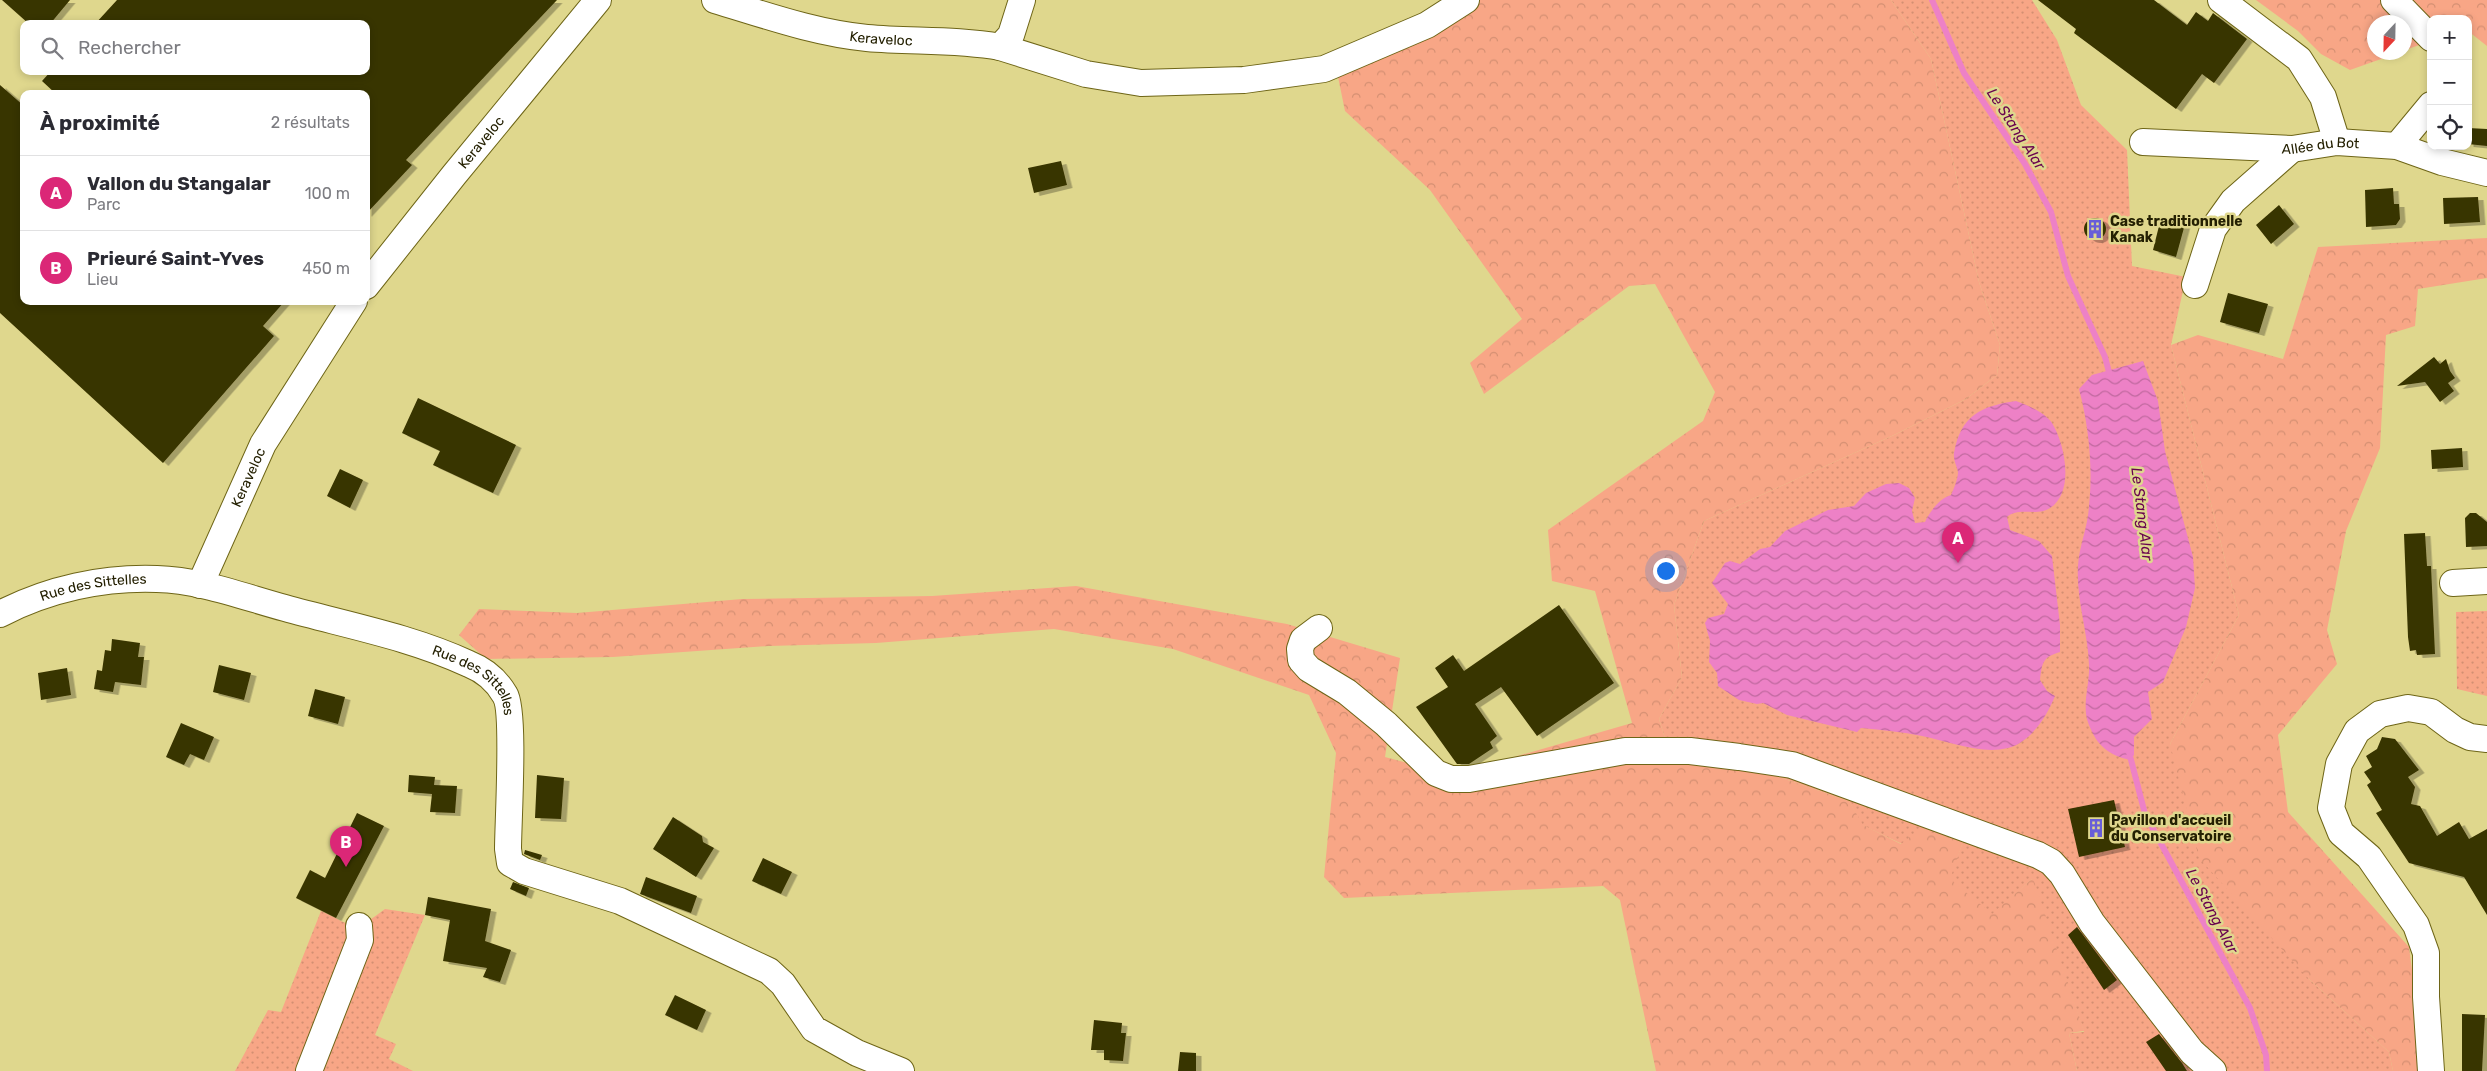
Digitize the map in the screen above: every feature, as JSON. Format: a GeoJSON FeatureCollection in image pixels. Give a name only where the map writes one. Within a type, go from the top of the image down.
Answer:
{"type":"FeatureCollection","features":[{"type":"Feature","properties":{"kind":"street","name":"Keraveloc"},"geometry":{"type":"LineString","coordinates":[[370,281],[454,175],[598,0]]}},
{"type":"Feature","properties":{"kind":"street","name":"Keraveloc"},"geometry":{"type":"LineString","coordinates":[[715,0],[797,25],[866,38],[972,42],[1000,47],[1086,74],[1141,83],[1244,80],[1324,69],[1427,25],[1466,0]]}},
{"type":"Feature","properties":{"kind":"street"},"geometry":{"type":"LineString","coordinates":[[1000,47],[1011,35],[1022,0]]}},
{"type":"Feature","properties":{"kind":"street"},"geometry":{"type":"LineString","coordinates":[[2222,0],[2299,59],[2323,98],[2337,142]]}},
{"type":"Feature","properties":{"kind":"street"},"geometry":{"type":"LineString","coordinates":[[2394,0],[2427,34]]}},
{"type":"Feature","properties":{"kind":"street"},"geometry":{"type":"LineString","coordinates":[[2397,146],[2430,105]]}},
{"type":"Feature","properties":{"kind":"street"},"geometry":{"type":"LineString","coordinates":[[2143,142],[2292,149]]}},
{"type":"Feature","properties":{"kind":"street","name":"Allée du Bot"},"geometry":{"type":"LineString","coordinates":[[2196,285],[2213,229],[2233,201],[2292,149],[2337,142],[2397,146],[2442,162],[2487,173]]}},
{"type":"Feature","properties":{"kind":"street","name":"Keraveloc"},"geometry":{"type":"LineString","coordinates":[[200,585],[263,444],[351,305]]}},
{"type":"Feature","properties":{"kind":"street","name":"Rue des Sittelles"},"geometry":{"type":"LineString","coordinates":[[0,614],[70,587],[122,579],[159,579],[200,585],[429,647],[471,664],[490,675],[507,697],[510,725],[508,849],[510,862],[524,872],[620,901],[769,971],[783,984],[814,1029],[857,1053],[901,1071]]}},
{"type":"Feature","properties":{"kind":"street"},"geometry":{"type":"LineString","coordinates":[[2453,583],[2487,581]]}},
{"type":"Feature","properties":{"kind":"street"},"geometry":{"type":"LineString","coordinates":[[1319,628],[1303,640],[1300,649],[1301,660],[1347,692],[1386,724],[1436,773],[1451,779],[1469,779],[1625,751],[1690,751],[1739,757],[1792,765],[2038,855],[2051,862],[2062,874],[2092,923],[2192,1052],[2213,1071]]}},
{"type":"Feature","properties":{"kind":"street"},"geometry":{"type":"LineString","coordinates":[[2431,1071],[2426,997],[2426,953],[2416,925],[2369,858],[2341,833],[2331,808],[2339,764],[2357,731],[2380,714],[2408,708],[2431,712],[2455,730],[2470,737],[2487,739]]}},
{"type":"Feature","properties":{"kind":"street"},"geometry":{"type":"LineString","coordinates":[[309,1071],[360,940],[359,926]]}},
{"type":"Feature","properties":{"kind":"green space"},"geometry":{"type":"Polygon","coordinates":[[[1452,0],[1891,0],[1931,59],[1979,282],[2000,345],[1997,375],[1966,399],[1894,435],[1704,521],[1674,605],[1682,677],[1659,719],[1665,738],[1849,801],[1863,825],[1901,844],[1920,829],[1963,842],[1950,879],[1992,914],[2033,878],[2084,1031],[2069,1033],[2077,1071],[1656,1071],[1620,900],[1603,886],[1344,898],[1324,877],[1336,753],[1309,695],[1173,649],[1054,629],[876,643],[769,646],[613,657],[486,659],[459,635],[479,609],[577,613],[742,599],[932,596],[1076,586],[1287,624],[1400,658],[1385,757],[1452,775],[1632,723],[1595,591],[1552,581],[1548,530],[1703,421],[1715,392],[1655,284],[1629,286],[1484,394],[1470,363],[1522,319],[1430,190],[1345,111],[1337,72],[1452,0]]]}},
{"type":"Feature","properties":{"kind":"green space"},"geometry":{"type":"Polygon","coordinates":[[[1891,0],[2032,0],[2057,40],[2081,105],[2127,150],[2132,266],[2186,277],[2171,345],[2239,615],[2170,744],[2309,979],[2389,1052],[2393,1071],[2077,1071],[2069,1033],[2084,1032],[2032,879],[1992,915],[1949,879],[1963,842],[1902,844],[1862,825],[1849,801],[1665,738],[1659,719],[1682,677],[1674,605],[1704,521],[1894,435],[1966,399],[1997,375],[2000,345],[1979,282],[1931,59],[1891,0]]]}},
{"type":"Feature","properties":{"kind":"green space"},"geometry":{"type":"Polygon","coordinates":[[[2256,0],[2487,0],[2487,46],[2472,34],[2472,15],[2427,15],[2427,42],[2412,48],[2412,15],[2367,15],[2367,60],[2378,60],[2350,70],[2321,54],[2298,31],[2256,0]]]}},
{"type":"Feature","properties":{"kind":"green space"},"geometry":{"type":"Polygon","coordinates":[[[2487,238],[2487,278],[2418,289],[2415,326],[2386,335],[2380,448],[2346,531],[2327,630],[2337,664],[2278,735],[2288,812],[2409,947],[2425,1071],[2393,1071],[2389,1052],[2309,979],[2199,858],[2170,744],[2239,615],[2171,345],[2198,335],[2283,359],[2318,247],[2487,238]]]}},
{"type":"Feature","properties":{"kind":"green space"},"geometry":{"type":"Polygon","coordinates":[[[2487,611],[2487,696],[2457,689],[2456,612],[2487,611]]]}},
{"type":"Feature","properties":{"kind":"green space"},"geometry":{"type":"Polygon","coordinates":[[[385,909],[425,915],[375,1035],[396,1044],[389,1059],[413,1071],[235,1071],[268,1010],[281,1012],[321,911],[348,924],[359,925],[385,909]]]}},
{"type":"Feature","properties":{"kind":"water"},"geometry":{"type":"Polygon","coordinates":[[[2143,361],[2158,401],[2165,451],[2193,557],[2195,588],[2186,627],[2163,682],[2148,692],[2152,719],[2134,737],[2134,755],[2130,760],[2110,752],[2100,744],[2092,732],[2087,718],[2086,703],[2089,665],[2079,591],[2078,566],[2088,514],[2090,462],[2088,432],[2079,389],[2092,375],[2143,361]]]}},
{"type":"Feature","properties":{"kind":"water"},"geometry":{"type":"Polygon","coordinates":[[[2016,401],[2041,413],[2052,423],[2061,443],[2065,467],[2063,491],[2058,501],[2050,508],[2039,512],[2017,512],[2007,517],[2010,530],[2039,541],[2052,556],[2060,625],[2060,652],[2044,661],[2040,680],[2047,691],[2055,696],[2043,720],[2031,734],[2016,745],[2008,748],[1987,750],[1899,732],[1861,728],[1857,732],[1787,715],[1763,703],[1757,704],[1739,700],[1718,686],[1717,673],[1709,662],[1710,641],[1705,623],[1708,618],[1724,614],[1728,604],[1712,583],[1725,563],[1730,561],[1740,564],[1760,549],[1770,547],[1785,531],[1828,510],[1854,506],[1866,493],[1886,484],[1899,483],[1909,488],[1915,498],[1912,511],[1915,523],[1925,522],[1936,506],[1943,499],[1951,495],[1957,481],[1958,472],[1954,453],[1957,440],[1967,421],[1983,410],[2016,401]]]}},
{"type":"Feature","properties":{"kind":"building"},"geometry":{"type":"Polygon","coordinates":[[[2,0],[70,0],[53,20],[24,20],[2,0]]]}},
{"type":"Feature","properties":{"kind":"building"},"geometry":{"type":"Polygon","coordinates":[[[117,0],[557,0],[406,160],[412,165],[370,210],[370,90],[52,90],[42,81],[47,75],[370,75],[370,20],[99,20],[117,0]]]}},
{"type":"Feature","properties":{"kind":"building"},"geometry":{"type":"Polygon","coordinates":[[[2038,0],[2154,0],[2187,25],[2196,12],[2208,21],[2213,13],[2247,39],[2214,83],[2202,74],[2176,109],[2074,33],[2076,29],[2038,0]]]}},
{"type":"Feature","properties":{"kind":"building"},"geometry":{"type":"Polygon","coordinates":[[[0,85],[20,102],[20,305],[281,305],[263,326],[274,336],[163,463],[0,313],[0,85]]]}},
{"type":"Feature","properties":{"kind":"building"},"geometry":{"type":"Polygon","coordinates":[[[2472,128],[2487,129],[2487,146],[2472,144],[2472,128]]]}},
{"type":"Feature","properties":{"kind":"building"},"geometry":{"type":"Polygon","coordinates":[[[1061,161],[1067,185],[1034,193],[1028,168],[1061,161]]]}},
{"type":"Feature","properties":{"kind":"building"},"geometry":{"type":"Polygon","coordinates":[[[2393,188],[2394,204],[2399,204],[2400,219],[2396,225],[2366,227],[2365,190],[2393,188]]]}},
{"type":"Feature","properties":{"kind":"building"},"geometry":{"type":"Polygon","coordinates":[[[2478,197],[2480,222],[2444,224],[2443,198],[2478,197]]]}},
{"type":"Feature","properties":{"kind":"building"},"geometry":{"type":"Polygon","coordinates":[[[2279,205],[2294,224],[2271,244],[2256,225],[2279,205]]]}},
{"type":"Feature","properties":{"kind":"building","name":"Case traditionnelle Kanak"},"geometry":{"type":"Polygon","coordinates":[[[2095,218],[2103,221],[2106,229],[2103,237],[2095,240],[2087,237],[2084,229],[2087,221],[2095,218]]]}},
{"type":"Feature","properties":{"kind":"building"},"geometry":{"type":"Polygon","coordinates":[[[2161,218],[2185,224],[2176,257],[2153,250],[2161,218]]]}},
{"type":"Feature","properties":{"kind":"building"},"geometry":{"type":"Polygon","coordinates":[[[2228,293],[2268,304],[2259,333],[2220,322],[2228,293]]]}},
{"type":"Feature","properties":{"kind":"building"},"geometry":{"type":"Polygon","coordinates":[[[2434,357],[2440,364],[2446,359],[2450,371],[2455,378],[2448,383],[2454,391],[2440,402],[2425,382],[2397,386],[2434,357]]]}},
{"type":"Feature","properties":{"kind":"building"},"geometry":{"type":"Polygon","coordinates":[[[418,398],[516,445],[493,493],[433,465],[440,451],[402,433],[418,398]]]}},
{"type":"Feature","properties":{"kind":"building"},"geometry":{"type":"Polygon","coordinates":[[[2462,448],[2463,467],[2432,469],[2431,450],[2462,448]]]}},
{"type":"Feature","properties":{"kind":"building"},"geometry":{"type":"Polygon","coordinates":[[[340,469],[363,480],[350,508],[327,496],[340,469]]]}},
{"type":"Feature","properties":{"kind":"building"},"geometry":{"type":"Polygon","coordinates":[[[2470,513],[2476,513],[2487,522],[2487,546],[2466,547],[2465,518],[2470,513]]]}},
{"type":"Feature","properties":{"kind":"building"},"geometry":{"type":"Polygon","coordinates":[[[2425,533],[2427,566],[2431,566],[2435,654],[2417,655],[2416,650],[2410,651],[2408,637],[2404,534],[2425,533]]]}},
{"type":"Feature","properties":{"kind":"building"},"geometry":{"type":"Polygon","coordinates":[[[1559,605],[1614,683],[1537,736],[1501,687],[1475,704],[1497,736],[1490,742],[1493,748],[1469,764],[1457,764],[1416,707],[1448,687],[1435,668],[1453,655],[1464,671],[1559,605]]]}},
{"type":"Feature","properties":{"kind":"building"},"geometry":{"type":"Polygon","coordinates":[[[112,639],[140,643],[138,657],[144,657],[141,685],[115,682],[113,692],[94,689],[97,670],[102,671],[105,650],[111,651],[112,639]]]}},
{"type":"Feature","properties":{"kind":"building"},"geometry":{"type":"Polygon","coordinates":[[[219,665],[251,673],[244,700],[213,692],[219,665]]]}},
{"type":"Feature","properties":{"kind":"building"},"geometry":{"type":"Polygon","coordinates":[[[67,668],[71,695],[41,700],[38,673],[67,668]]]}},
{"type":"Feature","properties":{"kind":"building"},"geometry":{"type":"Polygon","coordinates":[[[315,689],[345,697],[338,724],[308,716],[315,689]]]}},
{"type":"Feature","properties":{"kind":"building"},"geometry":{"type":"Polygon","coordinates":[[[181,723],[214,737],[204,760],[190,754],[184,765],[166,757],[181,723]]]}},
{"type":"Feature","properties":{"kind":"building"},"geometry":{"type":"Polygon","coordinates":[[[2382,737],[2395,739],[2419,770],[2408,777],[2415,787],[2411,804],[2420,806],[2437,836],[2459,822],[2469,839],[2487,829],[2487,915],[2464,877],[2409,863],[2376,813],[2382,810],[2367,785],[2371,782],[2364,772],[2372,767],[2366,756],[2377,749],[2382,737]]]}},
{"type":"Feature","properties":{"kind":"building"},"geometry":{"type":"Polygon","coordinates":[[[409,775],[435,777],[434,785],[457,786],[455,813],[430,812],[432,794],[408,792],[409,775]]]}},
{"type":"Feature","properties":{"kind":"building"},"geometry":{"type":"Polygon","coordinates":[[[537,775],[564,778],[561,819],[535,818],[537,775]]]}},
{"type":"Feature","properties":{"kind":"building","name":"Pavillon d'accueil du Conservatoire"},"geometry":{"type":"Polygon","coordinates":[[[2114,800],[2125,847],[2079,857],[2068,809],[2114,800]]]}},
{"type":"Feature","properties":{"kind":"building"},"geometry":{"type":"Polygon","coordinates":[[[357,813],[384,826],[336,918],[296,898],[310,870],[325,878],[357,813]]]}},
{"type":"Feature","properties":{"kind":"building"},"geometry":{"type":"Polygon","coordinates":[[[673,817],[702,836],[703,842],[714,848],[696,877],[653,849],[673,817]]]}},
{"type":"Feature","properties":{"kind":"building"},"geometry":{"type":"Polygon","coordinates":[[[525,850],[542,855],[540,860],[524,854],[525,850]]]}},
{"type":"Feature","properties":{"kind":"building"},"geometry":{"type":"Polygon","coordinates":[[[763,858],[792,872],[781,894],[752,881],[763,858]]]}},
{"type":"Feature","properties":{"kind":"building"},"geometry":{"type":"Polygon","coordinates":[[[646,877],[697,896],[691,913],[640,894],[646,877]]]}},
{"type":"Feature","properties":{"kind":"building"},"geometry":{"type":"Polygon","coordinates":[[[513,882],[529,888],[526,896],[510,889],[513,882]]]}},
{"type":"Feature","properties":{"kind":"building"},"geometry":{"type":"Polygon","coordinates":[[[428,897],[491,909],[485,941],[511,950],[500,982],[483,977],[487,968],[443,961],[450,920],[425,915],[428,897]]]}},
{"type":"Feature","properties":{"kind":"building"},"geometry":{"type":"Polygon","coordinates":[[[2077,927],[2117,980],[2104,990],[2068,935],[2077,927]]]}},
{"type":"Feature","properties":{"kind":"building"},"geometry":{"type":"Polygon","coordinates":[[[675,995],[706,1010],[697,1030],[665,1015],[675,995]]]}},
{"type":"Feature","properties":{"kind":"building"},"geometry":{"type":"Polygon","coordinates":[[[2462,1014],[2485,1015],[2482,1071],[2462,1071],[2462,1014]]]}},
{"type":"Feature","properties":{"kind":"building"},"geometry":{"type":"Polygon","coordinates":[[[1094,1020],[1122,1023],[1121,1033],[1126,1033],[1123,1061],[1104,1060],[1104,1050],[1091,1050],[1094,1020]]]}},
{"type":"Feature","properties":{"kind":"building"},"geometry":{"type":"Polygon","coordinates":[[[2159,1034],[2187,1071],[2166,1071],[2146,1042],[2159,1034]]]}},
{"type":"Feature","properties":{"kind":"building"},"geometry":{"type":"Polygon","coordinates":[[[1180,1052],[1196,1053],[1196,1071],[1178,1071],[1180,1052]]]}},
{"type":"Feature","properties":{"kind":"waterway","name":"Le Stang Alar"},"geometry":{"type":"LineString","coordinates":[[1932,0],[1964,73],[2025,164],[2051,212],[2068,276],[2105,357],[2110,376]]}},
{"type":"Feature","properties":{"kind":"waterway","name":"Le Stang Alar"},"geometry":{"type":"LineString","coordinates":[[2129,752],[2145,814],[2250,1008],[2266,1055],[2267,1071]]}},
{"type":"Feature","properties":{"kind":"place","name":"Case traditionnelle Kanak"},"geometry":{"type":"Point","coordinates":[2095,229]}},
{"type":"Feature","properties":{"kind":"place","name":"Vallon du Stangalar"},"geometry":{"type":"Point","coordinates":[1958,563]}},
{"type":"Feature","properties":{"kind":"place","name":"Pavillon d'accueil du Conservatoire"},"geometry":{"type":"Point","coordinates":[2096,828]}},
{"type":"Feature","properties":{"kind":"place","name":"Prieuré Saint-Yves"},"geometry":{"type":"Point","coordinates":[346,867]}}]}
